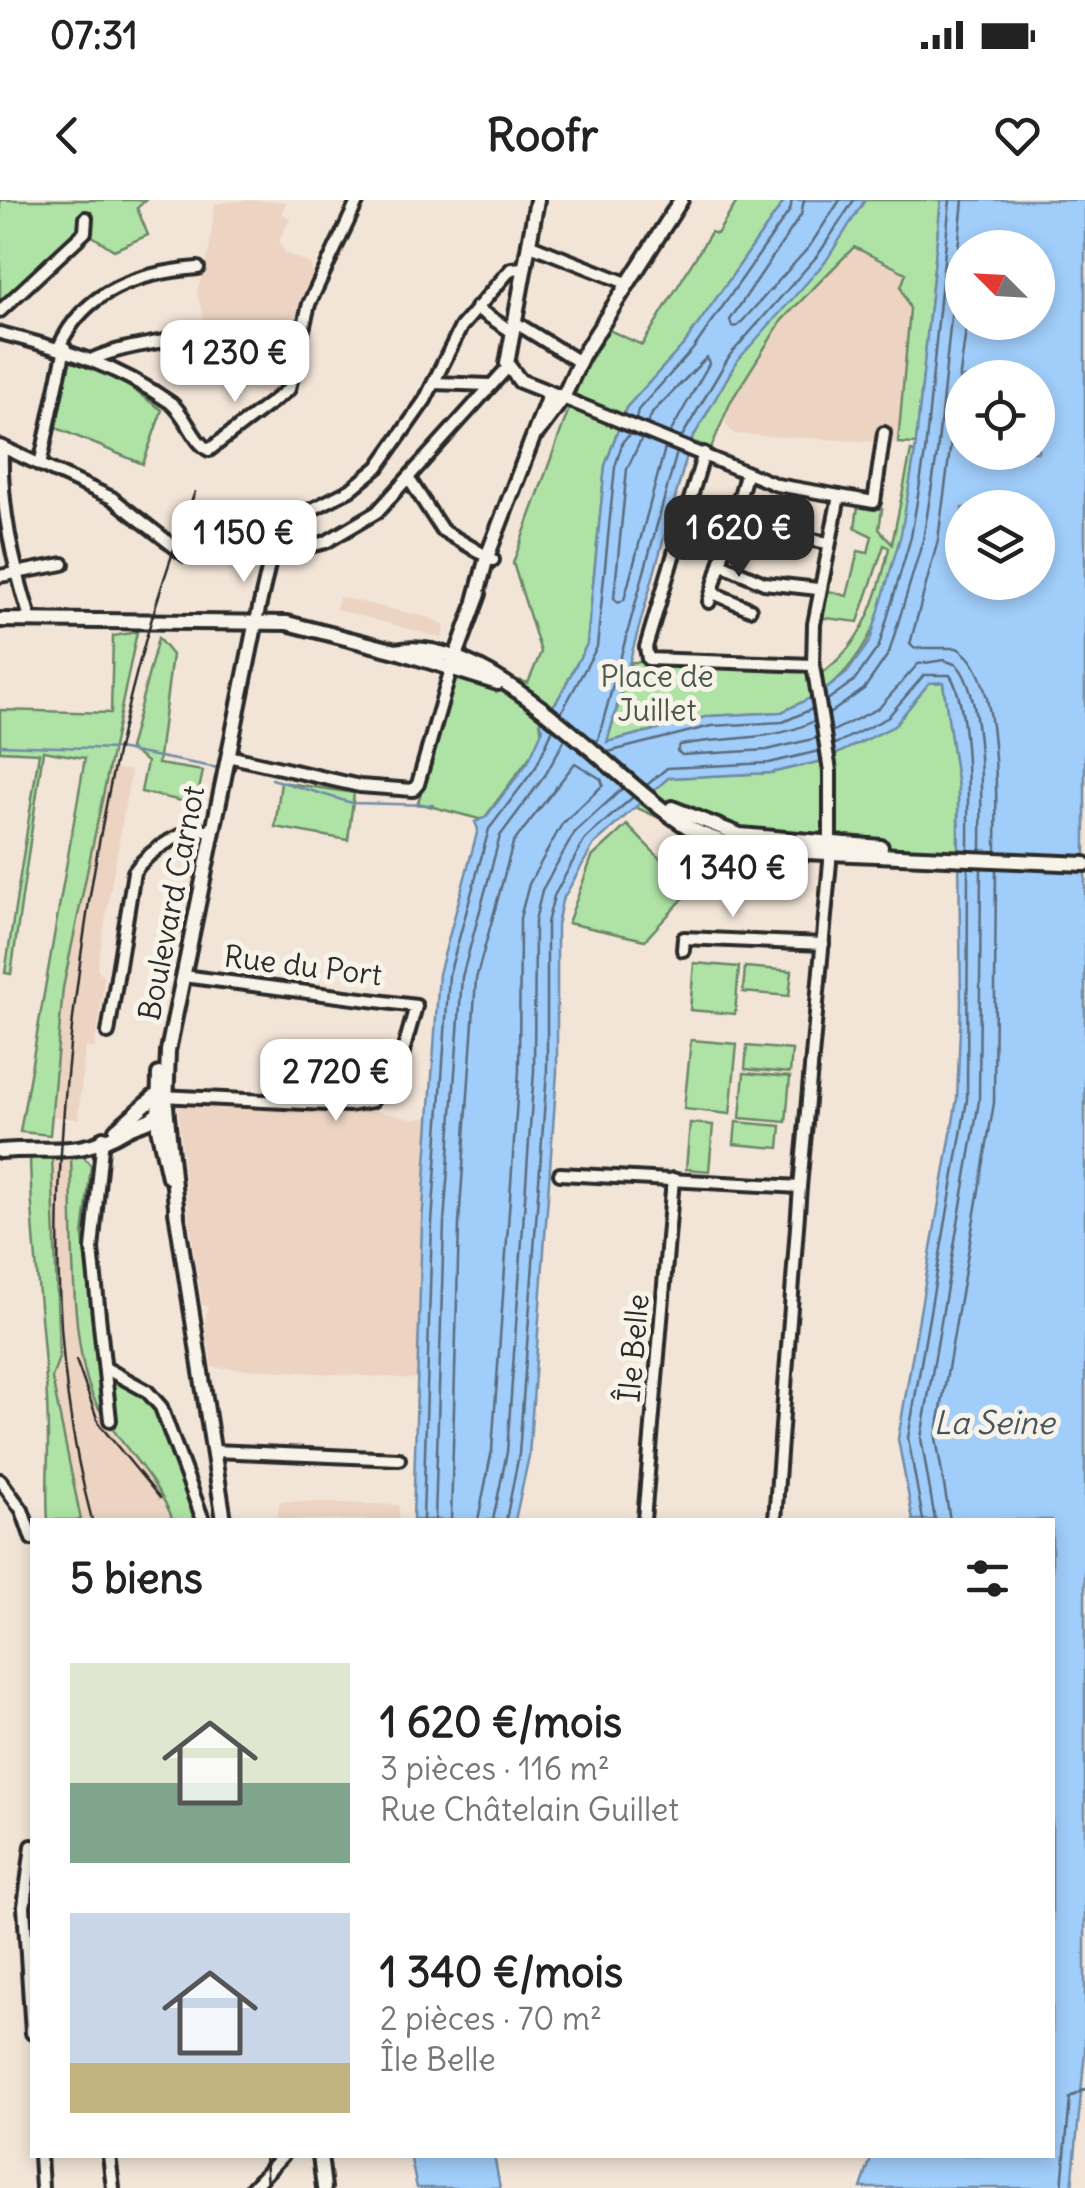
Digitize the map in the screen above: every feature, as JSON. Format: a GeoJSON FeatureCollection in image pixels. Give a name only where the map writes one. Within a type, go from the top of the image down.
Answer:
{"type":"FeatureCollection","features":[{"type":"Feature","properties":{"kind":"main road"},"geometry":{"type":"LineString","coordinates":[[537,200],[512,326],[508,367],[520,381],[559,400]]}},
{"type":"Feature","properties":{"kind":"main road"},"geometry":{"type":"LineString","coordinates":[[453,663],[536,433],[681,200]]}},
{"type":"Feature","properties":{"kind":"main road"},"geometry":{"type":"LineString","coordinates":[[0,620],[256,621],[300,625],[396,650],[410,648],[478,667],[652,798],[723,831],[831,847],[1085,864]]}},
{"type":"Feature","properties":{"kind":"main road","name":"Boulevard Carnot"},"geometry":{"type":"LineString","coordinates":[[158,1111],[256,621]]}},
{"type":"Feature","properties":{"kind":"main road"},"geometry":{"type":"LineString","coordinates":[[0,1148],[86,1150],[158,1111],[224,1518]]}},
{"type":"Feature","properties":{"kind":"main road"},"geometry":{"type":"LineString","coordinates":[[320,2158],[324,2188]]}},
{"type":"Feature","properties":{"kind":"street"},"geometry":{"type":"LineString","coordinates":[[1,337],[62,348],[129,376],[175,406],[209,450],[282,396],[294,380],[309,304],[358,200]]}},
{"type":"Feature","properties":{"kind":"street"},"geometry":{"type":"LineString","coordinates":[[0,311],[86,232],[86,218]]}},
{"type":"Feature","properties":{"kind":"street"},"geometry":{"type":"LineString","coordinates":[[528,244],[629,284]]}},
{"type":"Feature","properties":{"kind":"street"},"geometry":{"type":"LineString","coordinates":[[40,466],[70,322],[112,288],[146,274],[198,268]]}},
{"type":"Feature","properties":{"kind":"street"},"geometry":{"type":"LineString","coordinates":[[256,621],[278,535],[297,517],[370,475],[418,410],[454,338],[476,308],[511,269],[524,268]]}},
{"type":"Feature","properties":{"kind":"street"},"geometry":{"type":"LineString","coordinates":[[476,308],[540,337],[578,362]]}},
{"type":"Feature","properties":{"kind":"street"},"geometry":{"type":"LineString","coordinates":[[92,359],[116,350],[160,345],[203,332]]}},
{"type":"Feature","properties":{"kind":"street"},"geometry":{"type":"LineString","coordinates":[[31,621],[16,572],[3,503],[1,446],[112,498],[148,522],[176,551],[214,558],[274,555],[326,542],[362,523],[409,478],[508,367]]}},
{"type":"Feature","properties":{"kind":"street"},"geometry":{"type":"LineString","coordinates":[[432,387],[490,385]]}},
{"type":"Feature","properties":{"kind":"street"},"geometry":{"type":"LineString","coordinates":[[559,400],[690,447],[746,475],[874,502],[884,433]]}},
{"type":"Feature","properties":{"kind":"street"},"geometry":{"type":"LineString","coordinates":[[708,455],[646,646],[648,658],[813,665]]}},
{"type":"Feature","properties":{"kind":"street"},"geometry":{"type":"LineString","coordinates":[[746,475],[711,597],[750,610]]}},
{"type":"Feature","properties":{"kind":"street"},"geometry":{"type":"LineString","coordinates":[[409,478],[430,514],[460,544],[489,562]]}},
{"type":"Feature","properties":{"kind":"street"},"geometry":{"type":"LineString","coordinates":[[775,1518],[831,847],[830,771],[813,665],[814,624],[818,589],[840,496]]}},
{"type":"Feature","properties":{"kind":"street"},"geometry":{"type":"LineString","coordinates":[[732,524],[828,543]]}},
{"type":"Feature","properties":{"kind":"street"},"geometry":{"type":"LineString","coordinates":[[682,528],[727,546]]}},
{"type":"Feature","properties":{"kind":"street"},"geometry":{"type":"LineString","coordinates":[[0,576],[63,564]]}},
{"type":"Feature","properties":{"kind":"street"},"geometry":{"type":"LineString","coordinates":[[723,565],[764,583],[818,589]]}},
{"type":"Feature","properties":{"kind":"street"},"geometry":{"type":"LineString","coordinates":[[227,760],[360,786],[409,790],[418,784],[453,663]]}},
{"type":"Feature","properties":{"kind":"street"},"geometry":{"type":"LineString","coordinates":[[108,1033],[136,868],[192,830],[212,831]]}},
{"type":"Feature","properties":{"kind":"street"},"geometry":{"type":"LineString","coordinates":[[683,950],[684,938],[823,944]]}},
{"type":"Feature","properties":{"kind":"street","name":"Rue du Port"},"geometry":{"type":"LineString","coordinates":[[158,1111],[363,1104],[379,1096],[401,1058],[416,1006],[183,976]]}},
{"type":"Feature","properties":{"kind":"street"},"geometry":{"type":"LineString","coordinates":[[103,1141],[92,1238],[110,1420]]}},
{"type":"Feature","properties":{"kind":"street"},"geometry":{"type":"LineString","coordinates":[[560,1174],[800,1187]]}},
{"type":"Feature","properties":{"kind":"street","name":"Île Belle"},"geometry":{"type":"LineString","coordinates":[[644,1518],[673,1180]]}},
{"type":"Feature","properties":{"kind":"street"},"geometry":{"type":"LineString","coordinates":[[107,1369],[148,1391],[160,1407],[202,1518]]}},
{"type":"Feature","properties":{"kind":"street"},"geometry":{"type":"LineString","coordinates":[[213,1450],[399,1459]]}},
{"type":"Feature","properties":{"kind":"street"},"geometry":{"type":"LineString","coordinates":[[0,1480],[22,1510],[30,1534]]}},
{"type":"Feature","properties":{"kind":"street"},"geometry":{"type":"LineString","coordinates":[[30,1862],[24,1908],[30,2002]]}},
{"type":"Feature","properties":{"kind":"street"},"geometry":{"type":"LineString","coordinates":[[40,2158],[42,2188]]}},
{"type":"Feature","properties":{"kind":"street"},"geometry":{"type":"LineString","coordinates":[[109,2158],[113,2188]]}},
{"type":"Feature","properties":{"kind":"street"},"geometry":{"type":"LineString","coordinates":[[252,2188],[279,2158]]}},
{"type":"Feature","properties":{"kind":"shaded area"},"geometry":{"type":"Polygon","coordinates":[[[245,200],[286,202],[281,214],[290,218],[279,241],[285,253],[310,264],[316,281],[308,288],[295,330],[287,381],[276,394],[221,389],[197,292],[209,252],[215,204],[245,200]]]}},
{"type":"Feature","properties":{"kind":"shaded area"},"geometry":{"type":"Polygon","coordinates":[[[854,247],[906,273],[901,287],[910,309],[898,443],[734,434],[725,423],[731,401],[748,372],[782,320],[854,247]]]}},
{"type":"Feature","properties":{"kind":"shaded area"},"geometry":{"type":"Polygon","coordinates":[[[339,597],[430,618],[445,626],[442,638],[336,609],[339,597]]]}},
{"type":"Feature","properties":{"kind":"shaded area"},"geometry":{"type":"Polygon","coordinates":[[[107,767],[131,771],[97,968],[104,977],[100,1015],[94,1048],[85,1047],[78,1119],[52,1117],[63,988],[107,767]]]}},
{"type":"Feature","properties":{"kind":"shaded area"},"geometry":{"type":"Polygon","coordinates":[[[178,1106],[363,1108],[413,1119],[429,1117],[418,1379],[212,1367],[205,1323],[208,1307],[202,1304],[178,1106]]]}},
{"type":"Feature","properties":{"kind":"shaded area"},"geometry":{"type":"Polygon","coordinates":[[[71,1154],[83,1359],[95,1403],[105,1417],[116,1423],[131,1452],[163,1494],[172,1518],[80,1518],[71,1488],[52,1378],[59,1357],[52,1155],[71,1154]]]}},
{"type":"Feature","properties":{"kind":"shaded area"},"geometry":{"type":"Polygon","coordinates":[[[280,1501],[399,1505],[399,1518],[277,1518],[280,1501]]]}},
{"type":"Feature","properties":{"kind":"green space"},"geometry":{"type":"Polygon","coordinates":[[[0,200],[146,200],[137,208],[148,235],[114,250],[83,230],[0,302],[0,200]]]}},
{"type":"Feature","properties":{"kind":"green space"},"geometry":{"type":"Polygon","coordinates":[[[738,200],[785,200],[685,343],[626,408],[605,466],[587,644],[557,701],[540,721],[542,736],[537,747],[483,820],[418,803],[459,663],[528,683],[541,652],[513,563],[586,367],[609,330],[642,345],[711,232],[717,234],[738,200]]]}},
{"type":"Feature","properties":{"kind":"green space"},"geometry":{"type":"Polygon","coordinates":[[[865,200],[941,200],[916,444],[898,443],[910,309],[901,287],[906,273],[854,247],[782,320],[731,401],[711,448],[691,441],[737,361],[865,200]]]}},
{"type":"Feature","properties":{"kind":"green space"},"geometry":{"type":"Polygon","coordinates":[[[69,358],[115,377],[162,410],[143,464],[54,427],[69,358]]]}},
{"type":"Feature","properties":{"kind":"green space"},"geometry":{"type":"Polygon","coordinates":[[[911,451],[915,452],[899,549],[880,613],[847,669],[824,691],[822,673],[859,633],[880,584],[889,548],[884,545],[858,622],[817,617],[820,589],[847,596],[858,551],[868,553],[872,536],[855,528],[858,506],[882,509],[879,529],[892,544],[911,451]]]}},
{"type":"Feature","properties":{"kind":"green space"},"geometry":{"type":"Polygon","coordinates":[[[137,632],[63,988],[50,1135],[20,1132],[85,758],[43,751],[11,974],[5,973],[39,753],[0,751],[0,710],[111,713],[113,636],[137,632]]]}},
{"type":"Feature","properties":{"kind":"green space"},"geometry":{"type":"Polygon","coordinates":[[[158,638],[172,655],[158,764],[203,771],[196,804],[141,792],[147,762],[129,749],[158,638]]]}},
{"type":"Feature","properties":{"kind":"green space","name":"Place de Juillet"},"geometry":{"type":"Polygon","coordinates":[[[631,662],[805,668],[811,675],[813,697],[782,712],[710,716],[607,742],[631,662]]]}},
{"type":"Feature","properties":{"kind":"green space"},"geometry":{"type":"Polygon","coordinates":[[[943,682],[958,787],[958,864],[803,861],[723,847],[635,807],[668,778],[770,773],[822,761],[894,726],[929,683],[943,682]]]}},
{"type":"Feature","properties":{"kind":"green space"},"geometry":{"type":"Polygon","coordinates":[[[281,782],[354,793],[348,840],[275,827],[281,782]]]}},
{"type":"Feature","properties":{"kind":"green space"},"geometry":{"type":"Polygon","coordinates":[[[627,825],[691,890],[645,940],[568,923],[592,857],[627,825]]]}},
{"type":"Feature","properties":{"kind":"green space"},"geometry":{"type":"Polygon","coordinates":[[[694,963],[739,967],[735,1014],[690,1010],[694,963]]]}},
{"type":"Feature","properties":{"kind":"green space"},"geometry":{"type":"Polygon","coordinates":[[[745,967],[792,971],[789,996],[743,992],[745,967]]]}},
{"type":"Feature","properties":{"kind":"green space"},"geometry":{"type":"Polygon","coordinates":[[[691,1040],[737,1044],[730,1114],[684,1109],[691,1040]]]}},
{"type":"Feature","properties":{"kind":"green space"},"geometry":{"type":"Polygon","coordinates":[[[747,1046],[792,1050],[790,1073],[745,1069],[747,1046]]]}},
{"type":"Feature","properties":{"kind":"green space"},"geometry":{"type":"Polygon","coordinates":[[[744,1073],[790,1077],[786,1122],[740,1118],[744,1073]]]}},
{"type":"Feature","properties":{"kind":"green space"},"geometry":{"type":"Polygon","coordinates":[[[736,1122],[781,1126],[779,1148],[734,1144],[736,1122]]]}},
{"type":"Feature","properties":{"kind":"green space"},"geometry":{"type":"Polygon","coordinates":[[[690,1123],[713,1125],[709,1171],[686,1169],[690,1123]]]}},
{"type":"Feature","properties":{"kind":"green space"},"geometry":{"type":"Polygon","coordinates":[[[71,1154],[84,1157],[91,1166],[83,1236],[100,1382],[127,1385],[151,1401],[199,1518],[172,1518],[157,1489],[97,1405],[81,1353],[74,1284],[71,1154]]]}},
{"type":"Feature","properties":{"kind":"green space"},"geometry":{"type":"Polygon","coordinates":[[[30,1155],[52,1155],[59,1357],[52,1378],[81,1518],[48,1518],[47,1406],[30,1155]]]}},
{"type":"Feature","properties":{"kind":"water","name":"La Seine"},"geometry":{"type":"Polygon","coordinates":[[[785,200],[865,200],[826,261],[737,361],[691,441],[607,742],[710,716],[782,712],[824,691],[847,673],[870,641],[901,534],[915,452],[941,200],[1085,200],[1085,2051],[1072,2188],[861,2188],[871,2158],[1055,2158],[1055,1518],[913,1518],[898,1439],[957,1099],[961,1005],[958,787],[943,682],[929,683],[894,726],[822,761],[770,773],[668,778],[594,844],[562,901],[557,925],[557,1072],[529,1456],[515,1518],[413,1518],[422,1223],[439,974],[478,829],[475,822],[486,817],[528,762],[543,729],[540,721],[557,701],[587,644],[605,466],[626,408],[685,343],[785,200]]]}},
{"type":"Feature","properties":{"kind":"water"},"geometry":{"type":"Polygon","coordinates":[[[411,2158],[495,2158],[500,2188],[417,2188],[411,2158]]]}},
{"type":"Feature","properties":{"kind":"waterway"},"geometry":{"type":"LineString","coordinates":[[0,745],[117,749],[218,768]]}},
{"type":"Feature","properties":{"kind":"waterway"},"geometry":{"type":"LineString","coordinates":[[272,779],[352,803],[433,805]]}},
{"type":"Feature","properties":{"kind":"railway"},"geometry":{"type":"LineString","coordinates":[[92,1518],[76,1451],[60,1312],[60,1172],[71,1032],[110,783],[138,665],[195,492]]}},
{"type":"Feature","properties":{"kind":"railway"},"geometry":{"type":"LineString","coordinates":[[76,1360],[99,1424],[160,1498]]}},
{"type":"Feature","properties":{"kind":"railway"},"geometry":{"type":"LineString","coordinates":[[265,2158],[267,2188]]}}]}
